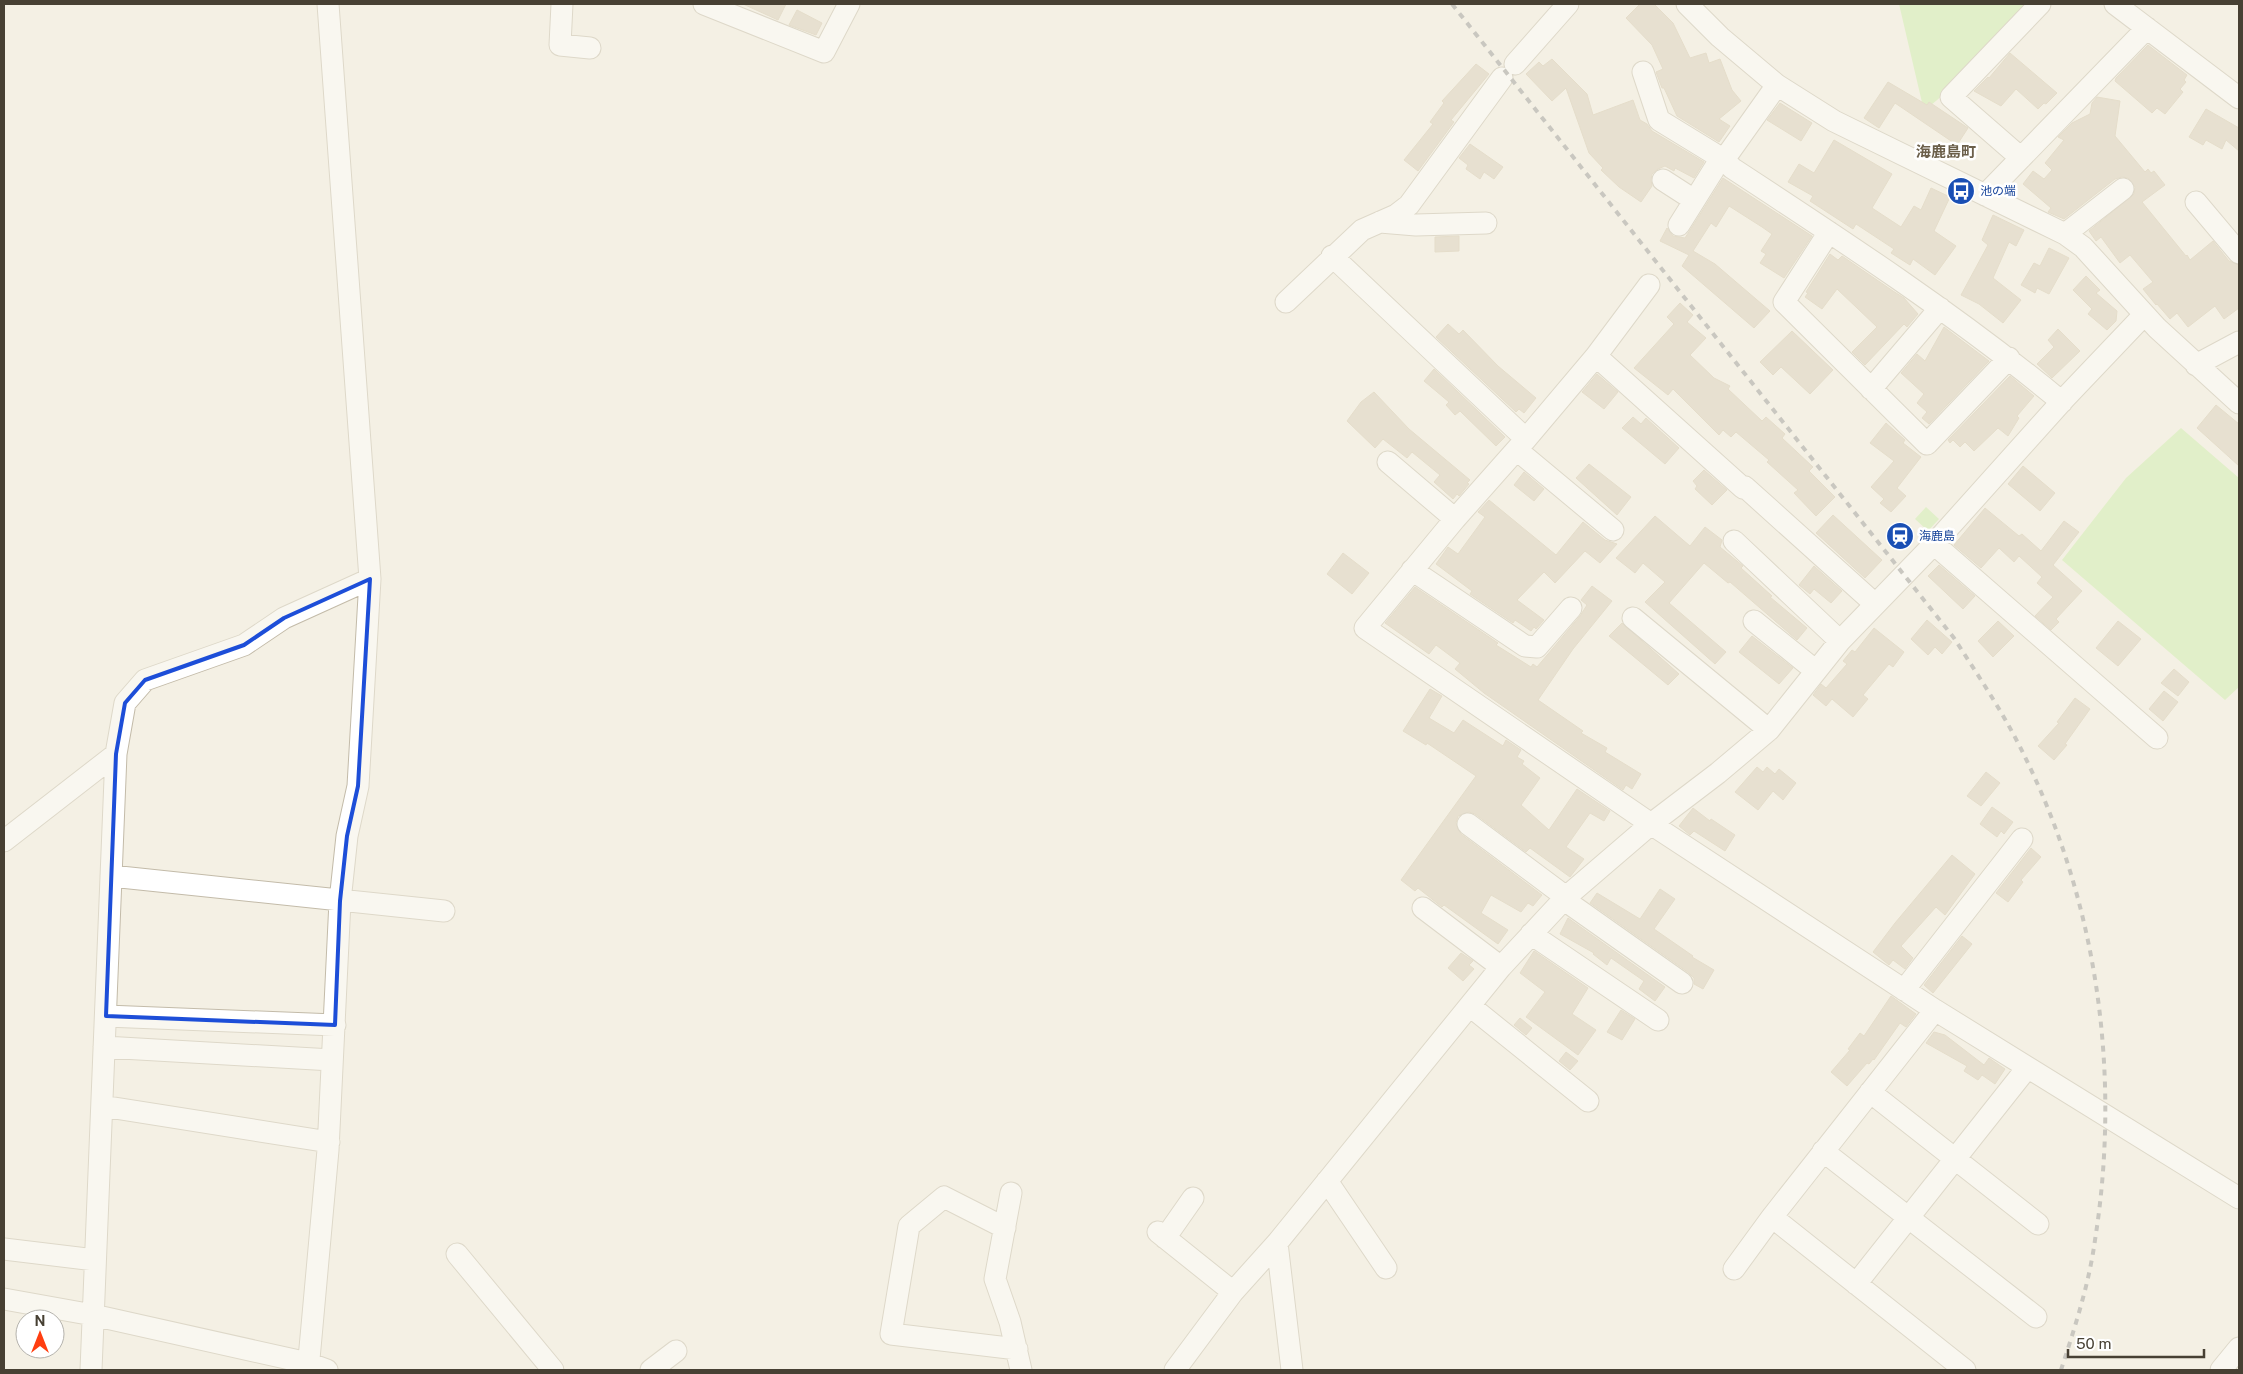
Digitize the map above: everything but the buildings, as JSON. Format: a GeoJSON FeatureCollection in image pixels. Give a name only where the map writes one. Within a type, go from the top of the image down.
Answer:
{"type":"FeatureCollection","features":[{"type":"Feature","properties":{"kind":"street"},"geometry":{"type":"LineString","coordinates":[[4,1299],[93,1315],[314,1368],[329,1142],[332,1060],[336,1025],[340,901],[347,836],[358,786],[370,579],[328,4]]}},
{"type":"Feature","properties":{"kind":"street"},"geometry":{"type":"LineString","coordinates":[[562,4],[560,45],[590,48]]}},
{"type":"Feature","properties":{"kind":"street"},"geometry":{"type":"LineString","coordinates":[[704,4],[742,10],[824,52],[849,4]]}},
{"type":"Feature","properties":{"kind":"street"},"geometry":{"type":"LineString","coordinates":[[1286,302],[1332,256],[1362,230],[1396,215],[1409,204],[1509,71],[1568,4]]}},
{"type":"Feature","properties":{"kind":"street"},"geometry":{"type":"LineString","coordinates":[[1687,4],[1720,37],[1776,86],[1834,121],[2065,234],[2083,246],[2144,315],[2239,403]]}},
{"type":"Feature","properties":{"kind":"street"},"geometry":{"type":"LineString","coordinates":[[2021,158],[1951,97],[2040,4]]}},
{"type":"Feature","properties":{"kind":"street"},"geometry":{"type":"LineString","coordinates":[[2127,7],[2147,28],[2238,96]]}},
{"type":"Feature","properties":{"kind":"street"},"geometry":{"type":"LineString","coordinates":[[1986,195],[2147,28]]}},
{"type":"Feature","properties":{"kind":"street"},"geometry":{"type":"LineString","coordinates":[[1643,72],[1659,120],[1726,161],[1732,168],[1940,308],[2009,358],[2062,402]]}},
{"type":"Feature","properties":{"kind":"street"},"geometry":{"type":"LineString","coordinates":[[1679,225],[1716,166],[1726,161],[1728,154],[1776,86]]}},
{"type":"Feature","properties":{"kind":"street"},"geometry":{"type":"LineString","coordinates":[[1663,180],[1694,200]]}},
{"type":"Feature","properties":{"kind":"street"},"geometry":{"type":"LineString","coordinates":[[2065,234],[2123,189]]}},
{"type":"Feature","properties":{"kind":"street"},"geometry":{"type":"LineString","coordinates":[[2196,202],[2239,253]]}},
{"type":"Feature","properties":{"kind":"street"},"geometry":{"type":"LineString","coordinates":[[1380,222],[1416,225],[1486,223]]}},
{"type":"Feature","properties":{"kind":"street"},"geometry":{"type":"LineString","coordinates":[[1829,232],[1784,302],[1927,444],[2009,358]]}},
{"type":"Feature","properties":{"kind":"street"},"geometry":{"type":"LineString","coordinates":[[1332,256],[1522,445],[1613,530]]}},
{"type":"Feature","properties":{"kind":"street"},"geometry":{"type":"LineString","coordinates":[[1649,285],[1596,356],[1522,445],[1455,519],[1365,628],[1651,824],[1904,990],[2239,1198]]}},
{"type":"Feature","properties":{"kind":"street"},"geometry":{"type":"LineString","coordinates":[[1871,388],[1940,308]]}},
{"type":"Feature","properties":{"kind":"street"},"geometry":{"type":"LineString","coordinates":[[1175,1370],[1233,1292],[1277,1243],[1501,967],[1531,934],[1565,898],[1651,824],[1718,773],[1769,730],[1840,641],[1934,544],[2062,402],[2144,315]]}},
{"type":"Feature","properties":{"kind":"street"},"geometry":{"type":"LineString","coordinates":[[2196,365],[2235,349]]}},
{"type":"Feature","properties":{"kind":"street"},"geometry":{"type":"LineString","coordinates":[[1596,356],[1743,488],[1746,487],[1875,604]]}},
{"type":"Feature","properties":{"kind":"street"},"geometry":{"type":"LineString","coordinates":[[1388,462],[1455,519]]}},
{"type":"Feature","properties":{"kind":"street"},"geometry":{"type":"LineString","coordinates":[[1734,541],[1840,641]]}},
{"type":"Feature","properties":{"kind":"street"},"geometry":{"type":"LineString","coordinates":[[1934,544],[2157,738]]}},
{"type":"Feature","properties":{"kind":"street"},"geometry":{"type":"LineString","coordinates":[[1412,570],[1525,646],[1538,648],[1570,608]]}},
{"type":"Feature","properties":{"kind":"street"},"geometry":{"type":"LineString","coordinates":[[91,1370],[116,754],[125,703],[145,680],[244,645],[284,618],[370,579]]}},
{"type":"Feature","properties":{"kind":"street"},"geometry":{"type":"LineString","coordinates":[[1633,618],[1769,730]]}},
{"type":"Feature","properties":{"kind":"street"},"geometry":{"type":"LineString","coordinates":[[1754,621],[1816,671]]}},
{"type":"Feature","properties":{"kind":"street"},"geometry":{"type":"LineString","coordinates":[[4,841],[116,754]]}},
{"type":"Feature","properties":{"kind":"street"},"geometry":{"type":"LineString","coordinates":[[1468,824],[1565,898],[1682,983]]}},
{"type":"Feature","properties":{"kind":"street"},"geometry":{"type":"LineString","coordinates":[[1904,990],[2022,839]]}},
{"type":"Feature","properties":{"kind":"street"},"geometry":{"type":"LineString","coordinates":[[111,876],[444,911]]}},
{"type":"Feature","properties":{"kind":"street"},"geometry":{"type":"LineString","coordinates":[[1423,908],[1501,967]]}},
{"type":"Feature","properties":{"kind":"street"},"geometry":{"type":"LineString","coordinates":[[1531,934],[1658,1020]]}},
{"type":"Feature","properties":{"kind":"street"},"geometry":{"type":"LineString","coordinates":[[1470,1006],[1588,1101]]}},
{"type":"Feature","properties":{"kind":"street"},"geometry":{"type":"LineString","coordinates":[[1734,1269],[1772,1217],[1935,1010]]}},
{"type":"Feature","properties":{"kind":"street"},"geometry":{"type":"LineString","coordinates":[[106,1016],[336,1025]]}},
{"type":"Feature","properties":{"kind":"street"},"geometry":{"type":"LineString","coordinates":[[104,1047],[332,1060]]}},
{"type":"Feature","properties":{"kind":"street"},"geometry":{"type":"LineString","coordinates":[[1856,1284],[2027,1068]]}},
{"type":"Feature","properties":{"kind":"street"},"geometry":{"type":"LineString","coordinates":[[1870,1092],[2038,1224]]}},
{"type":"Feature","properties":{"kind":"street"},"geometry":{"type":"LineString","coordinates":[[102,1106],[329,1142]]}},
{"type":"Feature","properties":{"kind":"street"},"geometry":{"type":"LineString","coordinates":[[1823,1152],[2036,1317]]}},
{"type":"Feature","properties":{"kind":"street"},"geometry":{"type":"LineString","coordinates":[[1327,1181],[1386,1268]]}},
{"type":"Feature","properties":{"kind":"street"},"geometry":{"type":"LineString","coordinates":[[1011,1193],[995,1279],[1010,1322],[1021,1370]]}},
{"type":"Feature","properties":{"kind":"street"},"geometry":{"type":"LineString","coordinates":[[1005,1228],[944,1197],[909,1226],[891,1334],[1017,1349]]}},
{"type":"Feature","properties":{"kind":"street"},"geometry":{"type":"LineString","coordinates":[[1193,1198],[1162,1235],[1233,1292]]}},
{"type":"Feature","properties":{"kind":"street"},"geometry":{"type":"LineString","coordinates":[[1772,1217],[1965,1370]]}},
{"type":"Feature","properties":{"kind":"street"},"geometry":{"type":"LineString","coordinates":[[1277,1243],[1292,1370]]}},
{"type":"Feature","properties":{"kind":"street"},"geometry":{"type":"LineString","coordinates":[[4,1250],[96,1260]]}},
{"type":"Feature","properties":{"kind":"street"},"geometry":{"type":"LineString","coordinates":[[458,1254],[553,1370]]}},
{"type":"Feature","properties":{"kind":"street"},"geometry":{"type":"LineString","coordinates":[[2221,1370],[2239,1348]]}},
{"type":"Feature","properties":{"kind":"street"},"geometry":{"type":"LineString","coordinates":[[651,1370],[676,1351]]}},
{"type":"Feature","properties":{"kind":"highlighted area"},"geometry":{"type":"Polygon","coordinates":[[[370,579],[358,786],[347,836],[340,901],[335,1025],[106,1016],[116,754],[125,703],[145,680],[244,645],[284,618],[370,579]]]}},
{"type":"Feature","properties":{"kind":"green space"},"geometry":{"type":"Polygon","coordinates":[[[1899,4],[2032,4],[1943,95],[1924,111],[1899,4]]]}},
{"type":"Feature","properties":{"kind":"green space"},"geometry":{"type":"Polygon","coordinates":[[[2181,428],[2239,478],[2239,687],[2225,700],[2062,560],[2126,478],[2181,428]]]}},
{"type":"Feature","properties":{"kind":"green space"},"geometry":{"type":"Polygon","coordinates":[[[1926,507],[1939,519],[1928,531],[1915,519],[1926,507]]]}},
{"type":"Feature","properties":{"kind":"railway"},"geometry":{"type":"LineString","coordinates":[[1452,4],[1954,638],[2000,711],[2025,757],[2050,814],[2070,872],[2086,932],[2097,993],[2104,1054],[2105,1116],[2102,1178],[2095,1240],[2085,1289],[2061,1370]]}},
{"type":"Feature","properties":{"kind":"place","name":"池の端"},"geometry":{"type":"Point","coordinates":[1961,191]}},
{"type":"Feature","properties":{"kind":"place","name":"海鹿島"},"geometry":{"type":"Point","coordinates":[1900,536]}},
{"type":"Feature","properties":{"kind":"district","name":"海鹿島町"},"geometry":{"type":"Point","coordinates":[1946,151]}}]}
